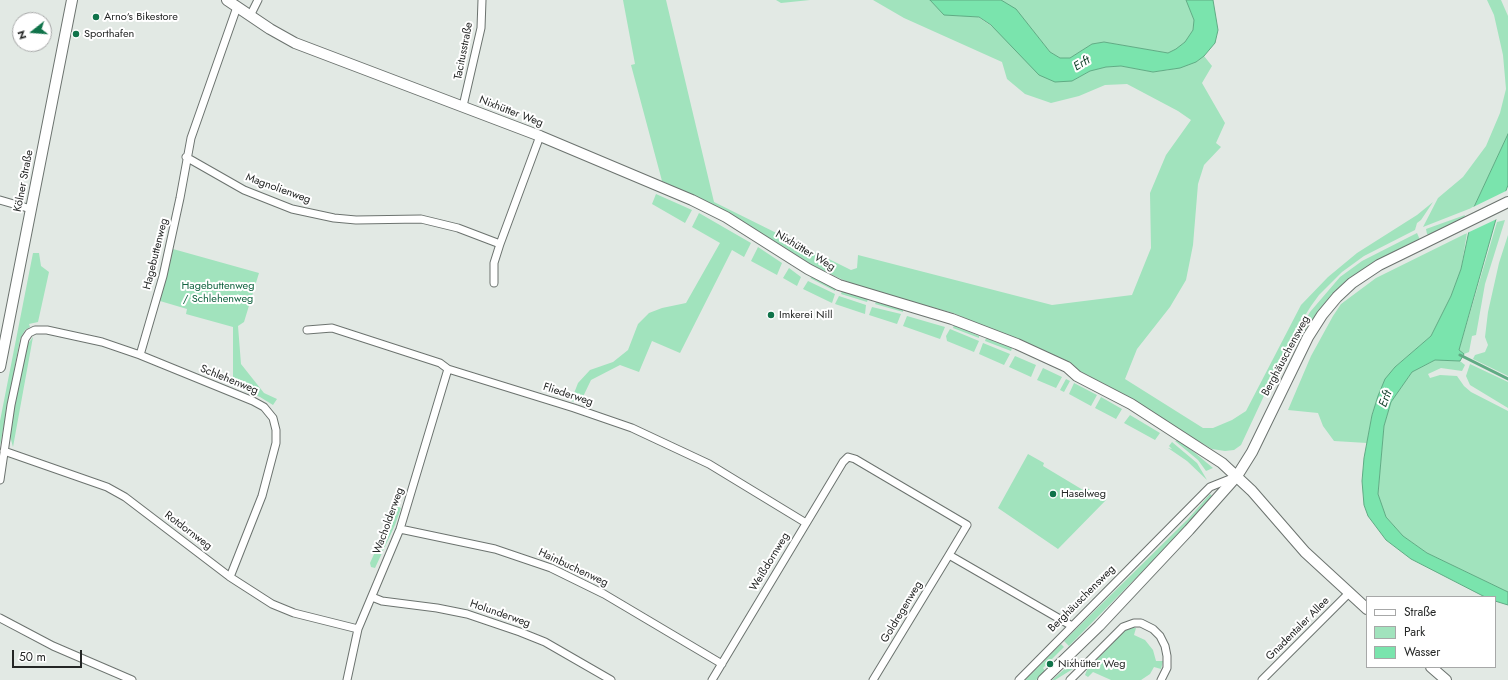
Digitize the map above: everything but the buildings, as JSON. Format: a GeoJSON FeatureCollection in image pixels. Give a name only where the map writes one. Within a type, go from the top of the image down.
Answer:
{"type":"FeatureCollection","features":[{"type":"Feature","properties":{"kind":"main road","name":"Kölner Straße"},"geometry":{"type":"LineString","coordinates":[[0,366],[3,332],[31,209],[72,0]]}},
{"type":"Feature","properties":{"kind":"main road","name":"Nixhütter Weg"},"geometry":{"type":"LineString","coordinates":[[227,0],[250,16],[296,43],[540,136],[692,200],[726,217],[808,269],[839,285],[952,319],[1017,344],[1066,367],[1078,376],[1131,404],[1218,460],[1252,491],[1305,552],[1366,608]]}},
{"type":"Feature","properties":{"kind":"main road","name":"Berghäuschensweg"},"geometry":{"type":"LineString","coordinates":[[1043,680],[1099,626],[1189,530],[1237,476],[1252,452],[1308,337],[1329,306],[1345,290],[1365,274],[1508,202]]}},
{"type":"Feature","properties":{"kind":"main road"},"geometry":{"type":"LineString","coordinates":[[1432,668],[1446,680]]}},
{"type":"Feature","properties":{"kind":"street"},"geometry":{"type":"LineString","coordinates":[[250,16],[258,0]]}},
{"type":"Feature","properties":{"kind":"street","name":"Tacitusstraße"},"geometry":{"type":"LineString","coordinates":[[463,106],[481,28],[482,0]]}},
{"type":"Feature","properties":{"kind":"street"},"geometry":{"type":"LineString","coordinates":[[186,157],[191,138],[237,7]]}},
{"type":"Feature","properties":{"kind":"street"},"geometry":{"type":"LineString","coordinates":[[494,283],[494,264],[500,244],[540,136]]}},
{"type":"Feature","properties":{"kind":"street","name":"Magnolienweg"},"geometry":{"type":"LineString","coordinates":[[186,157],[244,190],[292,208],[327,216],[356,220],[408,218],[432,221],[458,228],[500,244]]}},
{"type":"Feature","properties":{"kind":"street","name":"Hagebuttenweg"},"geometry":{"type":"LineString","coordinates":[[140,356],[164,269],[180,198],[186,157]]}},
{"type":"Feature","properties":{"kind":"street"},"geometry":{"type":"LineString","coordinates":[[0,200],[31,209]]}},
{"type":"Feature","properties":{"kind":"street","name":"Fliederweg"},"geometry":{"type":"LineString","coordinates":[[307,330],[332,328],[440,363],[448,369],[574,408],[632,428],[709,464],[806,523]]}},
{"type":"Feature","properties":{"kind":"street","name":"Schlehenweg"},"geometry":{"type":"LineString","coordinates":[[4,451],[24,339],[29,333],[35,330],[47,330],[78,336],[140,356],[253,401],[264,407],[273,418],[276,430],[276,443],[271,466],[259,503],[230,577]]}},
{"type":"Feature","properties":{"kind":"street","name":"Wacholderweg"},"geometry":{"type":"LineString","coordinates":[[347,680],[358,629],[400,529],[448,369]]}},
{"type":"Feature","properties":{"kind":"street"},"geometry":{"type":"LineString","coordinates":[[0,480],[4,451]]}},
{"type":"Feature","properties":{"kind":"street","name":"Rotdornweg"},"geometry":{"type":"LineString","coordinates":[[4,451],[108,487],[137,506],[230,577],[272,604],[294,613],[358,629]]}},
{"type":"Feature","properties":{"kind":"street","name":"Weißdornweg"},"geometry":{"type":"LineString","coordinates":[[712,680],[842,462],[848,457],[855,459],[967,525],[949,554]]}},
{"type":"Feature","properties":{"kind":"street","name":"Berghäuschensweg"},"geometry":{"type":"LineString","coordinates":[[1019,680],[1210,487],[1237,476]]}},
{"type":"Feature","properties":{"kind":"street","name":"Hainbuchenweg"},"geometry":{"type":"LineString","coordinates":[[400,529],[495,549],[551,568],[604,594],[722,664]]}},
{"type":"Feature","properties":{"kind":"street"},"geometry":{"type":"LineString","coordinates":[[949,554],[1072,626]]}},
{"type":"Feature","properties":{"kind":"street","name":"Goldregenweg"},"geometry":{"type":"LineString","coordinates":[[873,680],[949,554]]}},
{"type":"Feature","properties":{"kind":"street","name":"Gnadentaler Allee"},"geometry":{"type":"LineString","coordinates":[[1262,680],[1350,593]]}},
{"type":"Feature","properties":{"kind":"street","name":"Holunderweg"},"geometry":{"type":"LineString","coordinates":[[372,597],[382,601],[437,608],[467,614],[520,632],[545,642],[611,680]]}},
{"type":"Feature","properties":{"kind":"street"},"geometry":{"type":"LineString","coordinates":[[0,618],[54,646],[132,680]]}},
{"type":"Feature","properties":{"kind":"street"},"geometry":{"type":"LineString","coordinates":[[1072,680],[1123,627],[1134,623],[1146,625],[1160,636],[1167,656],[1164,679]]}},
{"type":"Feature","properties":{"kind":"green space"},"geometry":{"type":"Polygon","coordinates":[[[623,0],[666,0],[714,202],[851,270],[857,268],[858,255],[1052,305],[1132,295],[1151,248],[1150,193],[1166,155],[1191,120],[1178,111],[1127,84],[1105,85],[1079,96],[1051,103],[1025,94],[1007,79],[1002,62],[904,18],[873,0],[930,0],[944,14],[978,17],[1072,81],[1090,71],[1106,67],[1121,66],[1153,72],[1169,70],[1196,62],[1204,56],[1212,66],[1202,83],[1225,123],[1216,143],[1221,147],[1204,165],[1198,184],[1193,245],[1186,280],[1170,307],[1137,349],[1125,379],[1203,428],[1213,428],[1232,420],[1246,411],[1301,305],[1328,277],[1357,253],[1417,215],[1433,202],[1421,220],[1417,223],[1415,230],[1364,256],[1342,272],[1319,295],[1291,338],[1241,445],[1234,450],[1225,451],[1212,449],[1110,387],[1037,349],[953,313],[866,289],[841,279],[812,265],[763,234],[715,207],[662,181],[631,65],[635,64],[623,0]]]}},
{"type":"Feature","properties":{"kind":"green space"},"geometry":{"type":"Polygon","coordinates":[[[776,0],[810,0],[781,3],[776,0]]]}},
{"type":"Feature","properties":{"kind":"green space"},"geometry":{"type":"Polygon","coordinates":[[[1001,0],[1186,0],[1194,20],[1193,30],[1185,42],[1177,49],[1168,53],[1104,42],[1092,44],[1070,58],[1060,58],[1050,52],[1016,10],[1001,0]]]}},
{"type":"Feature","properties":{"kind":"green space"},"geometry":{"type":"Polygon","coordinates":[[[1487,0],[1501,0],[1508,16],[1508,134],[1474,207],[1423,227],[1438,198],[1463,177],[1486,146],[1500,113],[1506,89],[1503,55],[1494,15],[1487,0]]]}},
{"type":"Feature","properties":{"kind":"green space"},"geometry":{"type":"Polygon","coordinates":[[[656,194],[692,210],[685,223],[652,204],[656,194]]]}},
{"type":"Feature","properties":{"kind":"green space"},"geometry":{"type":"Polygon","coordinates":[[[699,213],[751,243],[744,257],[732,250],[680,353],[652,341],[639,372],[620,365],[591,380],[580,403],[571,401],[578,383],[590,370],[613,362],[628,350],[638,324],[649,313],[662,308],[686,303],[720,243],[692,227],[699,213]]]}},
{"type":"Feature","properties":{"kind":"green space"},"geometry":{"type":"Polygon","coordinates":[[[1465,215],[1464,218],[1429,235],[1427,234],[1426,229],[1465,215]]]}},
{"type":"Feature","properties":{"kind":"green space"},"geometry":{"type":"Polygon","coordinates":[[[1505,220],[1485,284],[1476,335],[1472,336],[1469,352],[1464,354],[1459,350],[1497,222],[1505,220]]]}},
{"type":"Feature","properties":{"kind":"green space"},"geometry":{"type":"Polygon","coordinates":[[[1417,233],[1420,240],[1384,257],[1347,282],[1319,310],[1292,350],[1287,353],[1310,312],[1340,277],[1362,261],[1417,233]]]}},
{"type":"Feature","properties":{"kind":"green space"},"geometry":{"type":"Polygon","coordinates":[[[1467,233],[1461,269],[1451,296],[1431,336],[1395,367],[1378,396],[1372,414],[1367,443],[1334,441],[1323,426],[1318,413],[1288,410],[1311,356],[1341,304],[1376,278],[1467,233]]]}},
{"type":"Feature","properties":{"kind":"green space"},"geometry":{"type":"Polygon","coordinates":[[[1508,235],[1508,376],[1473,359],[1475,355],[1485,352],[1488,345],[1485,337],[1488,312],[1499,263],[1508,235]]]}},
{"type":"Feature","properties":{"kind":"green space"},"geometry":{"type":"Polygon","coordinates":[[[758,247],[782,263],[777,275],[751,261],[758,247]]]}},
{"type":"Feature","properties":{"kind":"green space","name":"Hagebuttenweg / Schlehenweg"},"geometry":{"type":"Polygon","coordinates":[[[173,249],[259,273],[244,322],[238,326],[241,364],[264,393],[277,399],[273,405],[260,397],[233,386],[233,327],[186,314],[187,309],[160,301],[173,249]]]}},
{"type":"Feature","properties":{"kind":"green space"},"geometry":{"type":"Polygon","coordinates":[[[33,253],[39,253],[41,266],[49,272],[38,322],[29,324],[30,327],[25,330],[20,339],[0,446],[0,421],[33,253]]]}},
{"type":"Feature","properties":{"kind":"green space"},"geometry":{"type":"Polygon","coordinates":[[[789,268],[801,277],[797,286],[783,278],[789,268]]]}},
{"type":"Feature","properties":{"kind":"green space"},"geometry":{"type":"Polygon","coordinates":[[[812,277],[836,289],[835,291],[810,278],[812,277]]]}},
{"type":"Feature","properties":{"kind":"green space"},"geometry":{"type":"Polygon","coordinates":[[[808,281],[835,294],[832,303],[803,289],[808,281]]]}},
{"type":"Feature","properties":{"kind":"green space"},"geometry":{"type":"Polygon","coordinates":[[[842,291],[868,299],[867,302],[841,294],[842,291]]]}},
{"type":"Feature","properties":{"kind":"green space"},"geometry":{"type":"Polygon","coordinates":[[[839,296],[866,305],[865,314],[835,304],[839,296]]]}},
{"type":"Feature","properties":{"kind":"green space"},"geometry":{"type":"Polygon","coordinates":[[[876,302],[903,309],[903,312],[875,304],[876,302]]]}},
{"type":"Feature","properties":{"kind":"green space"},"geometry":{"type":"Polygon","coordinates":[[[872,307],[901,314],[897,324],[869,315],[872,307]]]}},
{"type":"Feature","properties":{"kind":"green space"},"geometry":{"type":"Polygon","coordinates":[[[907,316],[945,327],[940,339],[903,326],[907,316]]]}},
{"type":"Feature","properties":{"kind":"green space"},"geometry":{"type":"Polygon","coordinates":[[[954,325],[979,336],[979,338],[953,328],[954,325]]]}},
{"type":"Feature","properties":{"kind":"green space"},"geometry":{"type":"Polygon","coordinates":[[[950,329],[979,341],[974,352],[947,341],[946,336],[950,329]]]}},
{"type":"Feature","properties":{"kind":"green space"},"geometry":{"type":"Polygon","coordinates":[[[33,337],[13,447],[10,436],[11,426],[27,345],[33,337]]]}},
{"type":"Feature","properties":{"kind":"green space"},"geometry":{"type":"Polygon","coordinates":[[[986,338],[1012,348],[1011,351],[985,341],[986,338]]]}},
{"type":"Feature","properties":{"kind":"green space"},"geometry":{"type":"Polygon","coordinates":[[[983,343],[1010,354],[1004,365],[979,354],[983,343]]]}},
{"type":"Feature","properties":{"kind":"green space"},"geometry":{"type":"Polygon","coordinates":[[[1015,356],[1036,365],[1031,377],[1009,367],[1015,356]]]}},
{"type":"Feature","properties":{"kind":"green space"},"geometry":{"type":"Polygon","coordinates":[[[1435,360],[1460,361],[1465,365],[1462,371],[1441,368],[1428,374],[1430,378],[1440,375],[1457,376],[1464,386],[1471,392],[1508,411],[1508,592],[1427,553],[1403,536],[1386,517],[1383,510],[1378,494],[1384,426],[1391,402],[1412,372],[1435,360]]]}},
{"type":"Feature","properties":{"kind":"green space"},"geometry":{"type":"Polygon","coordinates":[[[1470,364],[1508,382],[1508,408],[1470,385],[1466,376],[1470,364]]]}},
{"type":"Feature","properties":{"kind":"green space"},"geometry":{"type":"Polygon","coordinates":[[[1043,368],[1062,377],[1056,388],[1037,380],[1043,368]]]}},
{"type":"Feature","properties":{"kind":"green space"},"geometry":{"type":"Polygon","coordinates":[[[1066,379],[1070,381],[1064,392],[1060,390],[1066,379]]]}},
{"type":"Feature","properties":{"kind":"green space"},"geometry":{"type":"Polygon","coordinates":[[[1074,383],[1097,395],[1091,406],[1069,394],[1074,383]]]}},
{"type":"Feature","properties":{"kind":"green space"},"geometry":{"type":"Polygon","coordinates":[[[1101,397],[1122,409],[1116,419],[1095,408],[1101,397]]]}},
{"type":"Feature","properties":{"kind":"green space"},"geometry":{"type":"Polygon","coordinates":[[[1130,415],[1160,433],[1155,440],[1124,423],[1130,415]]]}},
{"type":"Feature","properties":{"kind":"green space"},"geometry":{"type":"Polygon","coordinates":[[[1179,440],[1213,468],[1206,471],[1198,460],[1175,441],[1179,440]]]}},
{"type":"Feature","properties":{"kind":"green space"},"geometry":{"type":"Polygon","coordinates":[[[1172,442],[1197,463],[1207,480],[1187,461],[1168,448],[1172,449],[1169,446],[1172,442]]]}},
{"type":"Feature","properties":{"kind":"green space","name":"Haselweg"},"geometry":{"type":"Polygon","coordinates":[[[1028,454],[1044,463],[1043,466],[1083,490],[1085,487],[1107,499],[1058,549],[998,508],[1028,454]]]}},
{"type":"Feature","properties":{"kind":"green space"},"geometry":{"type":"Polygon","coordinates":[[[1210,494],[1212,496],[1185,528],[1069,646],[1064,641],[1188,519],[1210,494]]]}},
{"type":"Feature","properties":{"kind":"green space"},"geometry":{"type":"Polygon","coordinates":[[[396,506],[401,508],[395,525],[375,568],[371,567],[370,563],[396,506]]]}},
{"type":"Feature","properties":{"kind":"green space"},"geometry":{"type":"Polygon","coordinates":[[[1136,628],[1134,635],[1145,640],[1153,650],[1156,661],[1163,661],[1161,669],[1154,667],[1150,674],[1141,680],[1111,680],[1093,672],[1088,677],[1085,675],[1087,670],[1124,631],[1136,628]]]}},
{"type":"Feature","properties":{"kind":"green space"},"geometry":{"type":"Polygon","coordinates":[[[1061,644],[1064,647],[1043,668],[1045,671],[1036,680],[1025,680],[1061,644]]]}},
{"type":"Feature","properties":{"kind":"green space"},"geometry":{"type":"Polygon","coordinates":[[[1076,659],[1080,663],[1076,667],[1055,680],[1052,680],[1076,659]]]}},
{"type":"Feature","properties":{"kind":"water","name":"Erft"},"geometry":{"type":"Polygon","coordinates":[[[930,0],[1001,0],[1016,9],[1050,52],[1060,58],[1070,58],[1092,44],[1104,42],[1168,53],[1185,42],[1193,30],[1194,20],[1186,0],[1213,0],[1218,30],[1215,43],[1204,56],[1196,62],[1180,68],[1153,72],[1121,66],[1106,67],[1090,71],[1072,81],[1055,82],[1039,75],[991,25],[979,17],[944,15],[930,0]]]}},
{"type":"Feature","properties":{"kind":"water","name":"Erft"},"geometry":{"type":"Polygon","coordinates":[[[1508,134],[1508,185],[1496,219],[1459,350],[1464,354],[1460,361],[1435,360],[1412,372],[1391,402],[1384,426],[1378,494],[1386,517],[1403,536],[1427,553],[1508,592],[1508,605],[1496,601],[1496,596],[1483,596],[1411,559],[1386,540],[1368,516],[1364,505],[1362,481],[1364,458],[1372,415],[1378,396],[1385,379],[1395,367],[1431,336],[1451,296],[1461,269],[1474,207],[1508,134]]]}},
{"type":"Feature","properties":{"kind":"pier"},"geometry":{"type":"Polygon","coordinates":[[[1508,190],[1499,218],[1465,234],[1471,208],[1508,190]]]}},
{"type":"Feature","properties":{"kind":"waterway"},"geometry":{"type":"LineString","coordinates":[[1460,355],[1508,379]]}},
{"type":"Feature","properties":{"kind":"place","name":"Arno‘s Bikestore"},"geometry":{"type":"Point","coordinates":[96,17]}},
{"type":"Feature","properties":{"kind":"place","name":"Sporthafen"},"geometry":{"type":"Point","coordinates":[76,34]}},
{"type":"Feature","properties":{"kind":"place","name":"Imkerei Nill"},"geometry":{"type":"Point","coordinates":[771,315]}},
{"type":"Feature","properties":{"kind":"place","name":"Haselweg"},"geometry":{"type":"Point","coordinates":[1053,494]}},
{"type":"Feature","properties":{"kind":"place","name":"Nixhütter Weg"},"geometry":{"type":"Point","coordinates":[1050,664]}}]}
